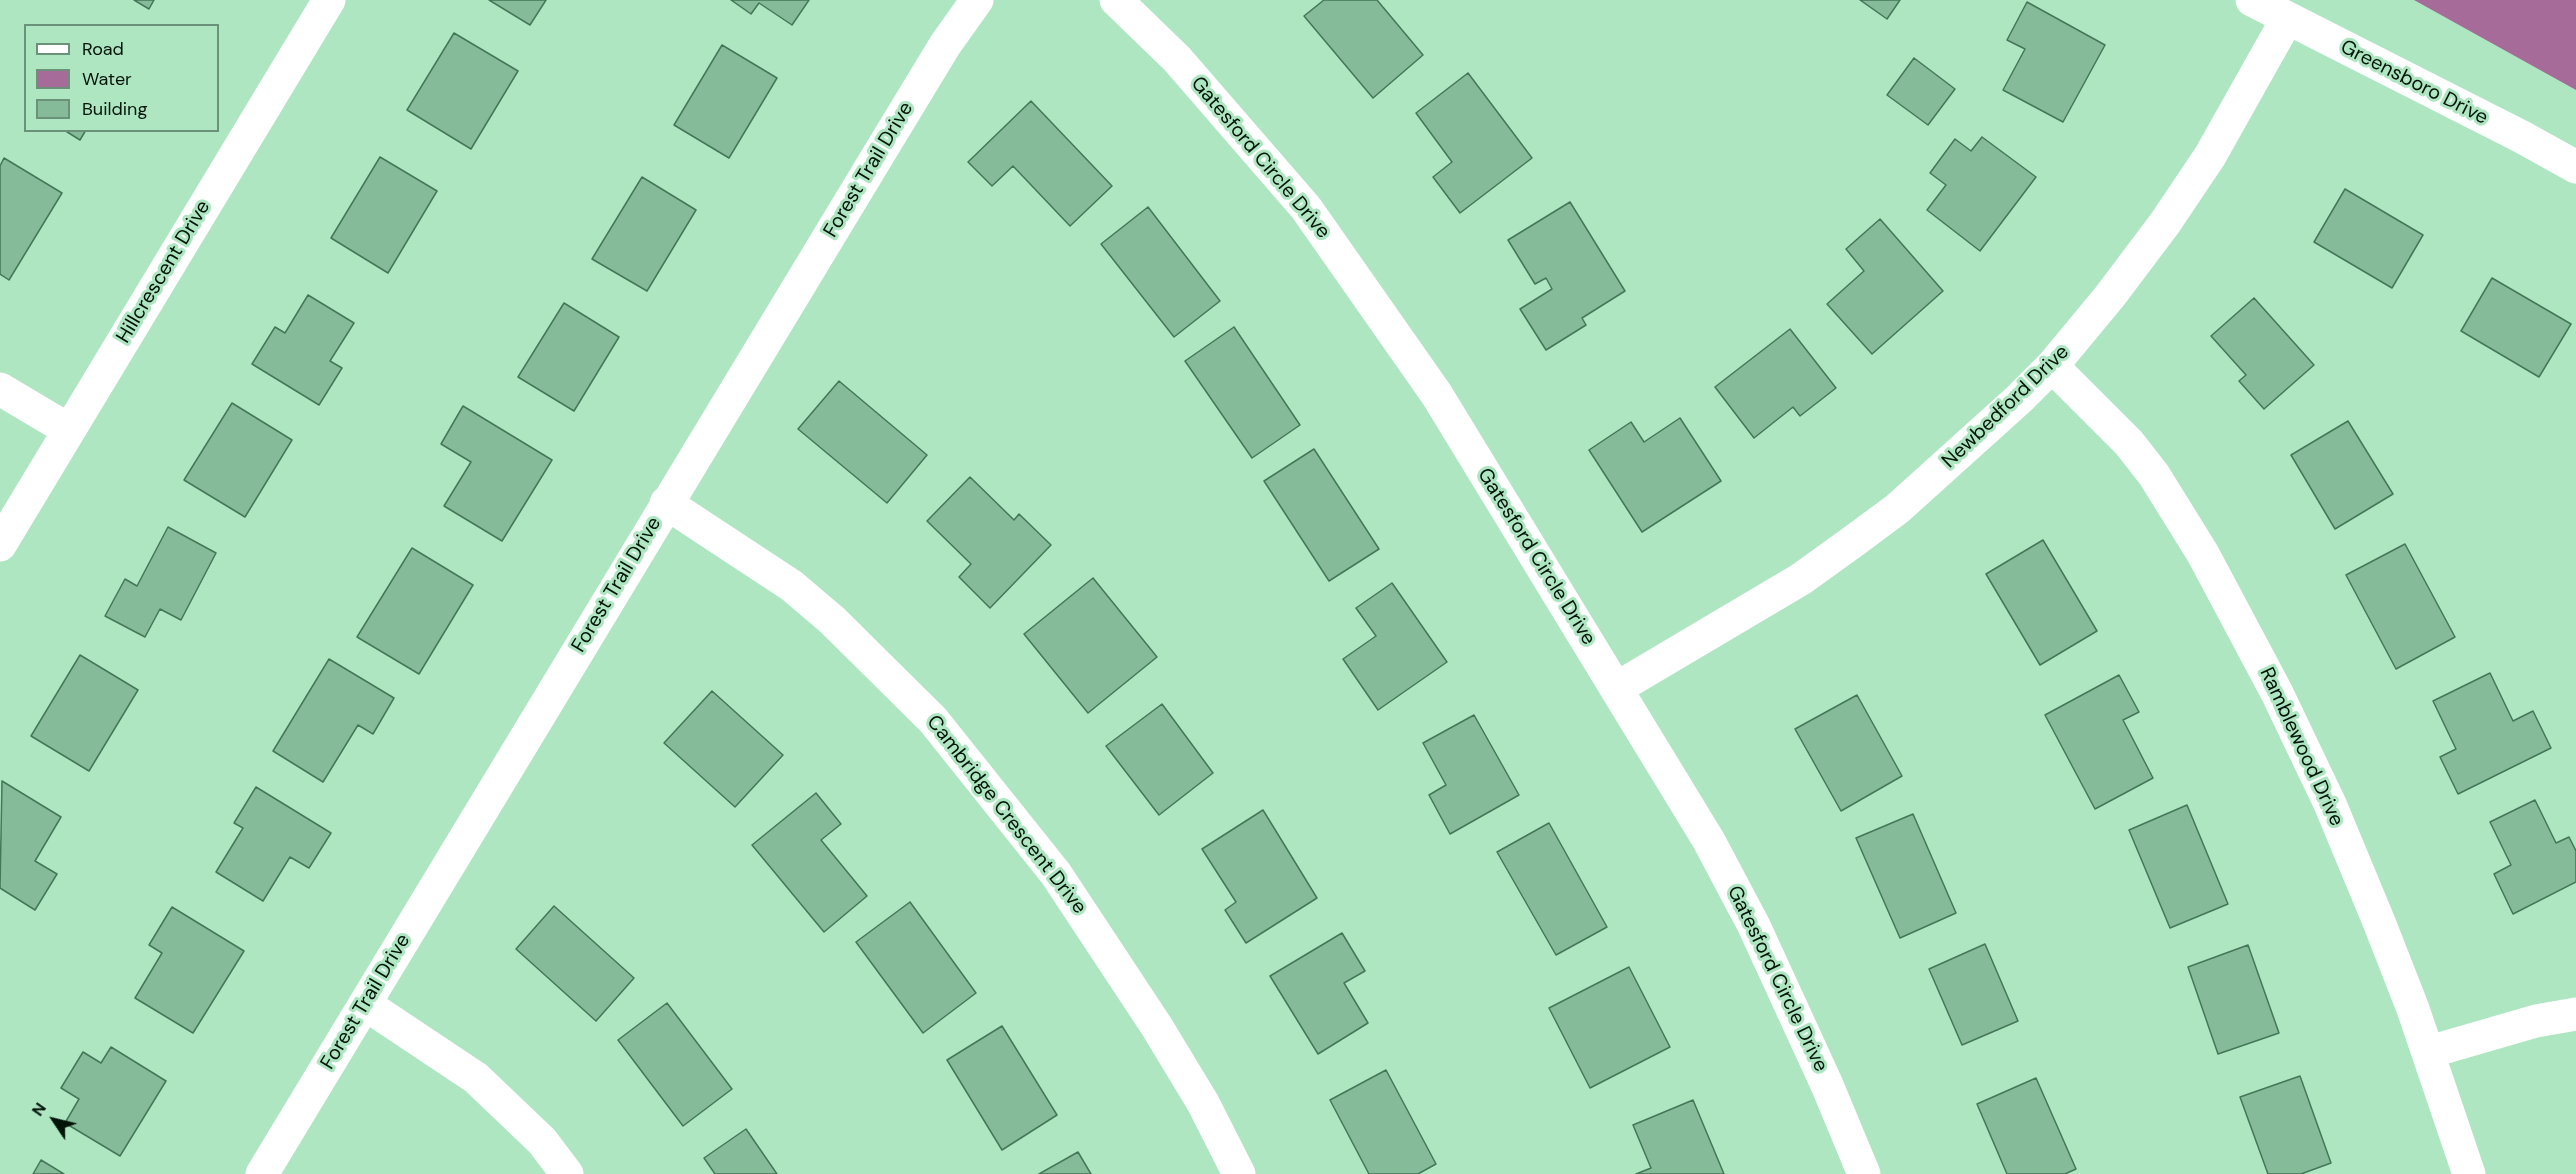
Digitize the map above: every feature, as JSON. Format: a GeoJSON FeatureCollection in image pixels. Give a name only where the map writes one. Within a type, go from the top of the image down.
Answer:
{"type":"FeatureCollection","features":[{"type":"Feature","properties":{"kind":"street","name":"Hillcrescent Drive"},"geometry":{"type":"LineString","coordinates":[[0,545],[329,0]]}},
{"type":"Feature","properties":{"kind":"street","name":"Forest Trail Drive"},"geometry":{"type":"LineString","coordinates":[[262,1174],[666,503],[945,45],[977,0]]}},
{"type":"Feature","properties":{"kind":"street","name":"Gatesford Circle Drive"},"geometry":{"type":"LineString","coordinates":[[1116,0],[1177,59],[1256,147],[1351,270],[1437,395],[1709,841],[1754,926],[1827,1085],[1864,1174]]}},
{"type":"Feature","properties":{"kind":"street","name":"Greensboro Drive"},"geometry":{"type":"LineString","coordinates":[[2252,0],[2522,137],[2576,167]]}},
{"type":"Feature","properties":{"kind":"street","name":"Newbedford Drive"},"geometry":{"type":"LineString","coordinates":[[1617,688],[1801,579],[1896,510],[1963,452],[2052,366],[2110,296],[2165,223],[2210,156],[2287,19]]}},
{"type":"Feature","properties":{"kind":"street","name":"Ramblewood Drive"},"geometry":{"type":"LineString","coordinates":[[2052,366],[2135,451],[2154,475],[2203,554],[2277,693],[2330,804],[2379,922],[2428,1052],[2469,1174]]}},
{"type":"Feature","properties":{"kind":"street"},"geometry":{"type":"LineString","coordinates":[[0,388],[69,430]]}},
{"type":"Feature","properties":{"kind":"street","name":"Cambridge Crescent Drive"},"geometry":{"type":"LineString","coordinates":[[666,503],[746,554],[800,593],[848,635],[933,720],[979,774],[1075,901],[1125,976],[1203,1102],[1239,1174]]}},
{"type":"Feature","properties":{"kind":"street"},"geometry":{"type":"LineString","coordinates":[[365,1004],[476,1078],[542,1141],[567,1174]]}},
{"type":"Feature","properties":{"kind":"street"},"geometry":{"type":"LineString","coordinates":[[2428,1052],[2536,1021],[2576,1014]]}},
{"type":"Feature","properties":{"kind":"water"},"geometry":{"type":"Polygon","coordinates":[[[2414,0],[2576,0],[2576,90],[2414,0]]]}},
{"type":"Feature","properties":{"kind":"building"},"geometry":{"type":"Polygon","coordinates":[[[134,0],[154,0],[149,9],[134,0]]]}},
{"type":"Feature","properties":{"kind":"building"},"geometry":{"type":"Polygon","coordinates":[[[489,0],[546,0],[530,25],[489,0]]]}},
{"type":"Feature","properties":{"kind":"building"},"geometry":{"type":"Polygon","coordinates":[[[731,0],[809,0],[792,25],[759,3],[751,14],[731,0]]]}},
{"type":"Feature","properties":{"kind":"building"},"geometry":{"type":"Polygon","coordinates":[[[1324,0],[1377,0],[1423,55],[1373,98],[1304,16],[1324,0]]]}},
{"type":"Feature","properties":{"kind":"building"},"geometry":{"type":"Polygon","coordinates":[[[1860,0],[1900,0],[1887,19],[1860,0]]]}},
{"type":"Feature","properties":{"kind":"building"},"geometry":{"type":"Polygon","coordinates":[[[2027,2],[2105,45],[2063,122],[2003,90],[2025,49],[2007,40],[2027,2]]]}},
{"type":"Feature","properties":{"kind":"building"},"geometry":{"type":"Polygon","coordinates":[[[454,33],[518,71],[471,149],[407,110],[454,33]]]}},
{"type":"Feature","properties":{"kind":"building"},"geometry":{"type":"Polygon","coordinates":[[[722,45],[777,78],[729,158],[674,125],[722,45]]]}},
{"type":"Feature","properties":{"kind":"building"},"geometry":{"type":"Polygon","coordinates":[[[1914,58],[1955,89],[1928,125],[1887,95],[1914,58]]]}},
{"type":"Feature","properties":{"kind":"building"},"geometry":{"type":"Polygon","coordinates":[[[1468,73],[1532,158],[1460,213],[1433,177],[1452,162],[1416,113],[1468,73]]]}},
{"type":"Feature","properties":{"kind":"building"},"geometry":{"type":"Polygon","coordinates":[[[1031,101],[1112,186],[1070,226],[1013,166],[992,186],[968,162],[1031,101]]]}},
{"type":"Feature","properties":{"kind":"building"},"geometry":{"type":"Polygon","coordinates":[[[67,132],[85,132],[80,140],[67,132]]]}},
{"type":"Feature","properties":{"kind":"building"},"geometry":{"type":"Polygon","coordinates":[[[1982,137],[2036,177],[1980,251],[1927,210],[1946,185],[1930,173],[1955,139],[1971,151],[1982,137]]]}},
{"type":"Feature","properties":{"kind":"building"},"geometry":{"type":"Polygon","coordinates":[[[380,157],[437,191],[388,273],[331,238],[380,157]]]}},
{"type":"Feature","properties":{"kind":"building"},"geometry":{"type":"Polygon","coordinates":[[[4,158],[62,193],[9,280],[0,274],[0,166],[4,158]]]}},
{"type":"Feature","properties":{"kind":"building"},"geometry":{"type":"Polygon","coordinates":[[[642,177],[696,210],[647,291],[592,259],[642,177]]]}},
{"type":"Feature","properties":{"kind":"building"},"geometry":{"type":"Polygon","coordinates":[[[2345,189],[2423,235],[2392,288],[2314,242],[2345,189]]]}},
{"type":"Feature","properties":{"kind":"building"},"geometry":{"type":"Polygon","coordinates":[[[1570,202],[1625,291],[1582,318],[1586,325],[1546,350],[1520,309],[1552,289],[1546,278],[1535,284],[1508,240],[1570,202]]]}},
{"type":"Feature","properties":{"kind":"building"},"geometry":{"type":"Polygon","coordinates":[[[1148,207],[1220,301],[1174,337],[1101,244],[1148,207]]]}},
{"type":"Feature","properties":{"kind":"building"},"geometry":{"type":"Polygon","coordinates":[[[1880,219],[1943,291],[1872,354],[1827,304],[1864,271],[1846,249],[1880,219]]]}},
{"type":"Feature","properties":{"kind":"building"},"geometry":{"type":"Polygon","coordinates":[[[2492,278],[2571,324],[2539,377],[2461,331],[2492,278]]]}},
{"type":"Feature","properties":{"kind":"building"},"geometry":{"type":"Polygon","coordinates":[[[308,295],[354,323],[330,361],[342,368],[319,405],[252,364],[275,327],[285,333],[308,295]]]}},
{"type":"Feature","properties":{"kind":"building"},"geometry":{"type":"Polygon","coordinates":[[[2254,298],[2314,365],[2264,409],[2239,381],[2246,375],[2211,336],[2254,298]]]}},
{"type":"Feature","properties":{"kind":"building"},"geometry":{"type":"Polygon","coordinates":[[[564,303],[619,337],[574,411],[518,377],[564,303]]]}},
{"type":"Feature","properties":{"kind":"building"},"geometry":{"type":"Polygon","coordinates":[[[1234,327],[1300,425],[1252,458],[1185,361],[1234,327]]]}},
{"type":"Feature","properties":{"kind":"building"},"geometry":{"type":"Polygon","coordinates":[[[1790,329],[1836,388],[1800,416],[1793,407],[1754,438],[1715,387],[1790,329]]]}},
{"type":"Feature","properties":{"kind":"building"},"geometry":{"type":"Polygon","coordinates":[[[839,381],[927,455],[887,503],[798,429],[839,381]]]}},
{"type":"Feature","properties":{"kind":"building"},"geometry":{"type":"Polygon","coordinates":[[[232,403],[292,440],[245,517],[184,480],[232,403]]]}},
{"type":"Feature","properties":{"kind":"building"},"geometry":{"type":"Polygon","coordinates":[[[463,406],[552,460],[502,541],[444,506],[471,462],[441,444],[463,406]]]}},
{"type":"Feature","properties":{"kind":"building"},"geometry":{"type":"Polygon","coordinates":[[[1680,418],[1721,481],[1642,532],[1589,450],[1631,422],[1644,442],[1680,418]]]}},
{"type":"Feature","properties":{"kind":"building"},"geometry":{"type":"Polygon","coordinates":[[[2348,421],[2393,494],[2335,529],[2291,455],[2348,421]]]}},
{"type":"Feature","properties":{"kind":"building"},"geometry":{"type":"Polygon","coordinates":[[[1314,449],[1379,549],[1329,581],[1264,481],[1314,449]]]}},
{"type":"Feature","properties":{"kind":"building"},"geometry":{"type":"Polygon","coordinates":[[[970,477],[1014,520],[1019,514],[1051,545],[990,608],[959,577],[971,564],[927,521],[970,477]]]}},
{"type":"Feature","properties":{"kind":"building"},"geometry":{"type":"Polygon","coordinates":[[[168,527],[216,553],[181,620],[160,609],[145,637],[105,616],[125,579],[137,586],[168,527]]]}},
{"type":"Feature","properties":{"kind":"building"},"geometry":{"type":"Polygon","coordinates":[[[2043,540],[2097,631],[2040,665],[1986,574],[2043,540]]]}},
{"type":"Feature","properties":{"kind":"building"},"geometry":{"type":"Polygon","coordinates":[[[2405,544],[2455,637],[2396,669],[2346,575],[2405,544]]]}},
{"type":"Feature","properties":{"kind":"building"},"geometry":{"type":"Polygon","coordinates":[[[412,548],[473,585],[419,674],[357,637],[412,548]]]}},
{"type":"Feature","properties":{"kind":"building"},"geometry":{"type":"Polygon","coordinates":[[[1093,578],[1157,657],[1088,713],[1024,634],[1093,578]]]}},
{"type":"Feature","properties":{"kind":"building"},"geometry":{"type":"Polygon","coordinates":[[[1392,583],[1447,662],[1378,710],[1343,659],[1376,636],[1356,608],[1392,583]]]}},
{"type":"Feature","properties":{"kind":"building"},"geometry":{"type":"Polygon","coordinates":[[[80,655],[138,690],[89,771],[31,736],[80,655]]]}},
{"type":"Feature","properties":{"kind":"building"},"geometry":{"type":"Polygon","coordinates":[[[329,659],[394,698],[373,734],[358,725],[323,782],[273,751],[329,659]]]}},
{"type":"Feature","properties":{"kind":"building"},"geometry":{"type":"Polygon","coordinates":[[[2490,673],[2513,721],[2533,711],[2551,748],[2458,794],[2440,757],[2456,749],[2433,701],[2490,673]]]}},
{"type":"Feature","properties":{"kind":"building"},"geometry":{"type":"Polygon","coordinates":[[[2119,675],[2139,712],[2123,720],[2153,778],[2095,809],[2045,715],[2119,675]]]}},
{"type":"Feature","properties":{"kind":"building"},"geometry":{"type":"Polygon","coordinates":[[[712,691],[783,755],[735,807],[664,743],[712,691]]]}},
{"type":"Feature","properties":{"kind":"building"},"geometry":{"type":"Polygon","coordinates":[[[1857,695],[1902,776],[1841,811],[1795,729],[1857,695]]]}},
{"type":"Feature","properties":{"kind":"building"},"geometry":{"type":"Polygon","coordinates":[[[1162,704],[1213,773],[1159,815],[1106,746],[1162,704]]]}},
{"type":"Feature","properties":{"kind":"building"},"geometry":{"type":"Polygon","coordinates":[[[1474,715],[1519,795],[1450,834],[1429,795],[1446,785],[1423,743],[1474,715]]]}},
{"type":"Feature","properties":{"kind":"building"},"geometry":{"type":"Polygon","coordinates":[[[2,781],[61,817],[35,861],[57,874],[35,910],[0,888],[2,781]]]}},
{"type":"Feature","properties":{"kind":"building"},"geometry":{"type":"Polygon","coordinates":[[[256,787],[331,833],[309,868],[290,857],[263,901],[216,872],[243,828],[234,823],[256,787]]]}},
{"type":"Feature","properties":{"kind":"building"},"geometry":{"type":"Polygon","coordinates":[[[816,793],[841,824],[821,840],[867,896],[824,932],[752,845],[816,793]]]}},
{"type":"Feature","properties":{"kind":"building"},"geometry":{"type":"Polygon","coordinates":[[[2535,800],[2556,843],[2569,837],[2576,851],[2576,882],[2513,914],[2494,874],[2511,865],[2490,822],[2535,800]]]}},
{"type":"Feature","properties":{"kind":"building"},"geometry":{"type":"Polygon","coordinates":[[[2187,805],[2228,904],[2170,928],[2129,830],[2187,805]]]}},
{"type":"Feature","properties":{"kind":"building"},"geometry":{"type":"Polygon","coordinates":[[[1263,810],[1317,898],[1246,943],[1225,910],[1236,902],[1202,849],[1263,810]]]}},
{"type":"Feature","properties":{"kind":"building"},"geometry":{"type":"Polygon","coordinates":[[[1913,814],[1956,913],[1900,938],[1856,838],[1913,814]]]}},
{"type":"Feature","properties":{"kind":"building"},"geometry":{"type":"Polygon","coordinates":[[[1549,823],[1607,927],[1556,955],[1497,852],[1549,823]]]}},
{"type":"Feature","properties":{"kind":"building"},"geometry":{"type":"Polygon","coordinates":[[[910,902],[976,993],[923,1033],[856,942],[910,902]]]}},
{"type":"Feature","properties":{"kind":"building"},"geometry":{"type":"Polygon","coordinates":[[[554,906],[634,978],[596,1021],[516,949],[554,906]]]}},
{"type":"Feature","properties":{"kind":"building"},"geometry":{"type":"Polygon","coordinates":[[[172,907],[244,951],[193,1033],[135,998],[162,953],[149,945],[172,907]]]}},
{"type":"Feature","properties":{"kind":"building"},"geometry":{"type":"Polygon","coordinates":[[[1342,933],[1365,971],[1344,983],[1368,1023],[1318,1054],[1270,976],[1342,933]]]}},
{"type":"Feature","properties":{"kind":"building"},"geometry":{"type":"Polygon","coordinates":[[[1985,944],[2018,1021],[1962,1045],[1929,969],[1985,944]]]}},
{"type":"Feature","properties":{"kind":"building"},"geometry":{"type":"Polygon","coordinates":[[[2248,945],[2279,1033],[2218,1054],[2188,967],[2248,945]]]}},
{"type":"Feature","properties":{"kind":"building"},"geometry":{"type":"Polygon","coordinates":[[[1629,967],[1670,1047],[1590,1088],[1549,1008],[1629,967]]]}},
{"type":"Feature","properties":{"kind":"building"},"geometry":{"type":"Polygon","coordinates":[[[667,1003],[732,1089],[683,1126],[618,1040],[667,1003]]]}},
{"type":"Feature","properties":{"kind":"building"},"geometry":{"type":"Polygon","coordinates":[[[1002,1026],[1057,1115],[1002,1150],[947,1060],[1002,1026]]]}},
{"type":"Feature","properties":{"kind":"building"},"geometry":{"type":"Polygon","coordinates":[[[111,1047],[166,1081],[120,1156],[65,1123],[79,1099],[61,1088],[83,1052],[101,1063],[111,1047]]]}},
{"type":"Feature","properties":{"kind":"building"},"geometry":{"type":"Polygon","coordinates":[[[1386,1070],[1436,1164],[1418,1174],[1369,1174],[1330,1100],[1386,1070]]]}},
{"type":"Feature","properties":{"kind":"building"},"geometry":{"type":"Polygon","coordinates":[[[2300,1076],[2331,1163],[2301,1174],[2268,1174],[2240,1097],[2300,1076]]]}},
{"type":"Feature","properties":{"kind":"building"},"geometry":{"type":"Polygon","coordinates":[[[2036,1078],[2076,1169],[2065,1174],[2007,1174],[1977,1104],[2036,1078]]]}},
{"type":"Feature","properties":{"kind":"building"},"geometry":{"type":"Polygon","coordinates":[[[1693,1100],[1724,1174],[1636,1174],[1651,1168],[1633,1125],[1693,1100]]]}},
{"type":"Feature","properties":{"kind":"building"},"geometry":{"type":"Polygon","coordinates":[[[746,1129],[777,1174],[715,1174],[704,1158],[746,1129]]]}},
{"type":"Feature","properties":{"kind":"building"},"geometry":{"type":"Polygon","coordinates":[[[1078,1152],[1091,1174],[1039,1174],[1078,1152]]]}},
{"type":"Feature","properties":{"kind":"building"},"geometry":{"type":"Polygon","coordinates":[[[41,1160],[64,1174],[33,1174],[41,1160]]]}}]}
